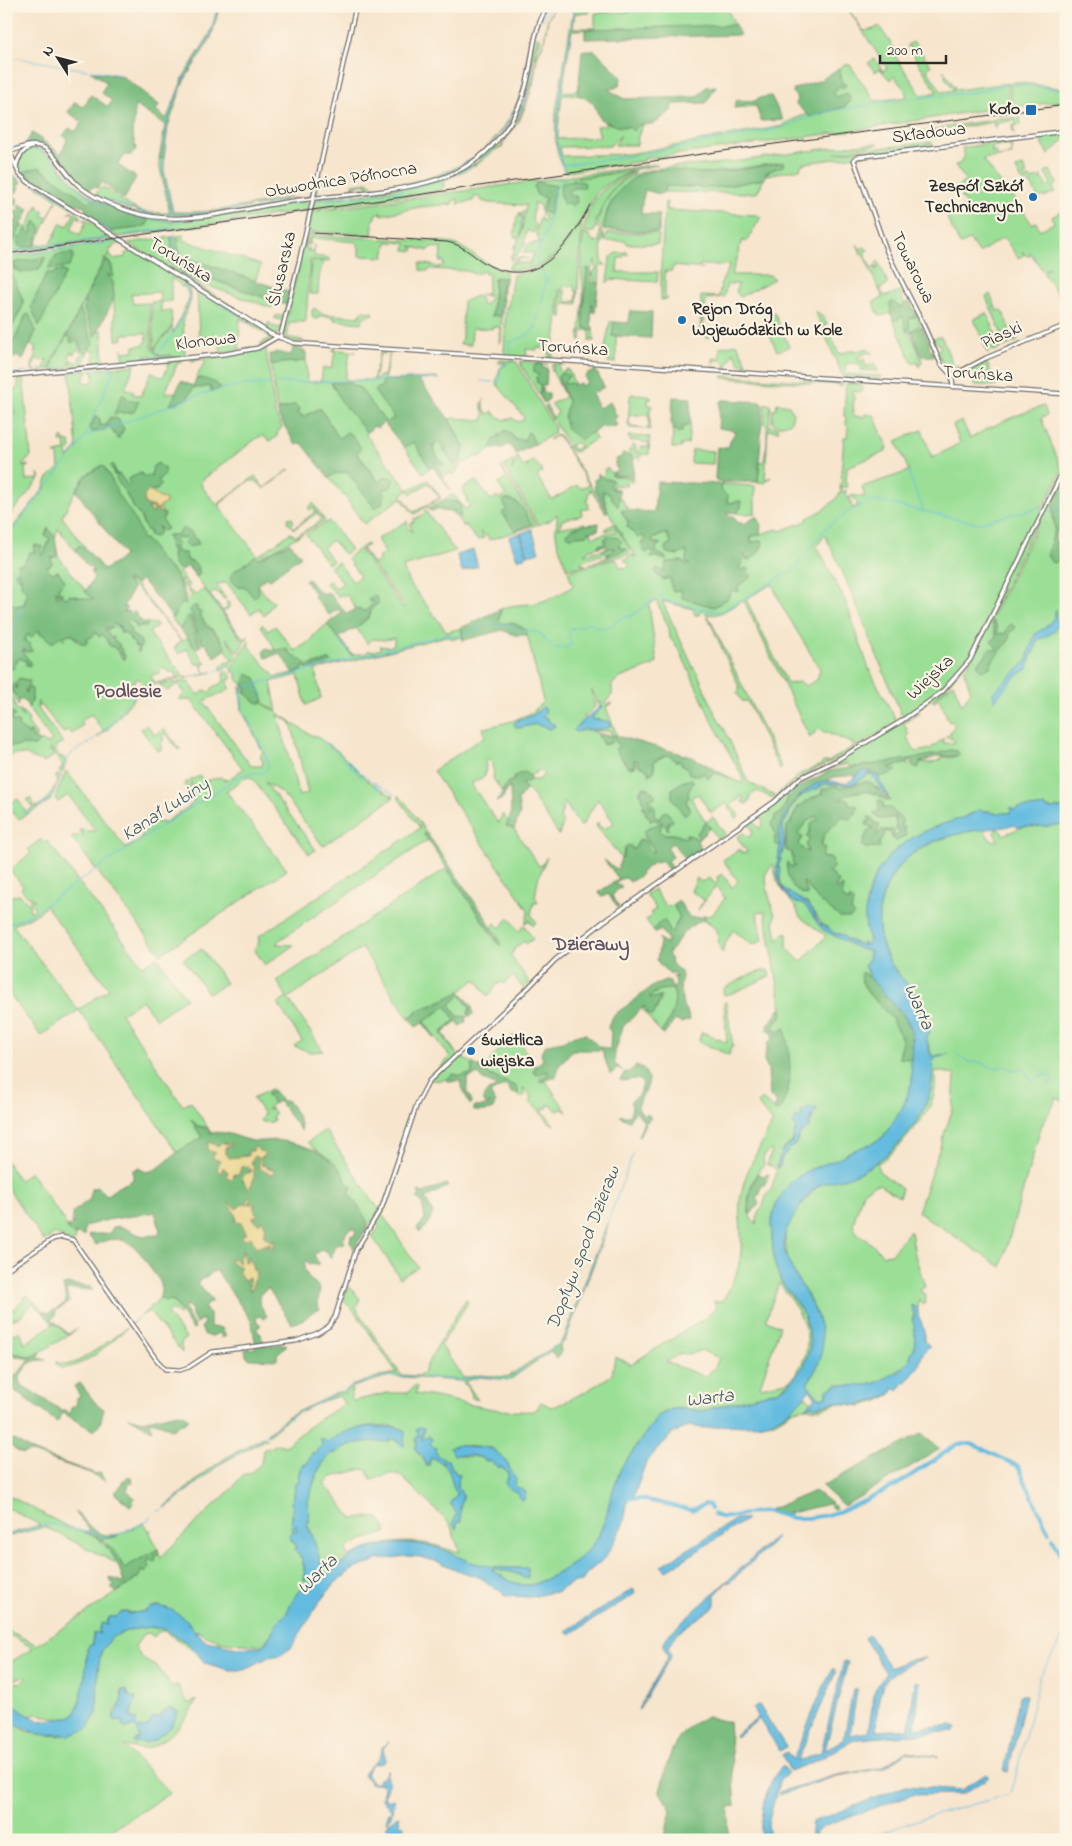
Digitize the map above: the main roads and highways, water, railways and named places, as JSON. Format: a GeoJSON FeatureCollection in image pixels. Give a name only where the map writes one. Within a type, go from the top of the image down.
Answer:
{"type":"FeatureCollection","features":[{"type":"Feature","properties":{"kind":"water"},"geometry":{"type":"Polygon","coordinates":[[[532,529],[539,552],[528,555],[521,533],[532,529]]]}},
{"type":"Feature","properties":{"kind":"water"},"geometry":{"type":"Polygon","coordinates":[[[520,533],[527,556],[517,559],[509,537],[520,533]]]}},
{"type":"Feature","properties":{"kind":"water"},"geometry":{"type":"Polygon","coordinates":[[[473,550],[478,566],[462,572],[457,555],[473,550]]]}},
{"type":"Feature","properties":{"kind":"water"},"geometry":{"type":"Polygon","coordinates":[[[1056,609],[1056,621],[1062,622],[1064,625],[1055,626],[1056,631],[1036,641],[1037,645],[1031,656],[1028,669],[1005,688],[994,701],[993,692],[1027,661],[1035,634],[1046,627],[1053,619],[1056,609]]]}},
{"type":"Feature","properties":{"kind":"water"},"geometry":{"type":"Polygon","coordinates":[[[599,705],[602,706],[601,709],[591,719],[608,721],[611,726],[603,729],[574,731],[575,728],[600,707],[599,705]]]}},
{"type":"Feature","properties":{"kind":"water"},"geometry":{"type":"Polygon","coordinates":[[[543,707],[545,708],[545,713],[542,716],[555,725],[554,727],[549,729],[536,724],[518,728],[514,725],[516,721],[533,715],[543,707]]]}},
{"type":"Feature","properties":{"kind":"water"},"geometry":{"type":"Polygon","coordinates":[[[864,770],[878,776],[888,797],[881,790],[880,785],[878,785],[872,775],[868,774],[855,783],[820,786],[796,801],[803,793],[819,783],[829,781],[846,783],[864,770]]]}},
{"type":"Feature","properties":{"kind":"water","name":"Warta"},"geometry":{"type":"Polygon","coordinates":[[[793,804],[783,824],[784,845],[780,863],[778,864],[782,886],[809,905],[822,925],[834,933],[843,935],[846,939],[865,946],[862,943],[868,945],[869,940],[865,913],[872,883],[887,859],[908,841],[921,833],[965,817],[980,809],[983,812],[1010,813],[1011,810],[1009,808],[1011,807],[1014,810],[1043,806],[1050,809],[1066,807],[1066,823],[1060,825],[1017,827],[1011,825],[960,833],[931,843],[903,863],[892,876],[880,907],[881,940],[890,963],[921,1003],[930,1034],[926,1037],[931,1056],[949,1054],[932,1059],[932,1078],[929,1096],[911,1130],[884,1157],[868,1167],[852,1176],[818,1186],[799,1209],[789,1225],[784,1240],[786,1256],[813,1307],[820,1326],[822,1346],[817,1367],[807,1383],[816,1395],[822,1398],[827,1396],[827,1390],[838,1385],[838,1383],[840,1385],[855,1386],[869,1385],[900,1371],[910,1359],[914,1348],[915,1334],[912,1320],[914,1317],[912,1305],[917,1308],[924,1332],[924,1340],[929,1345],[913,1375],[898,1390],[893,1389],[892,1393],[878,1400],[860,1405],[834,1402],[814,1407],[813,1404],[805,1407],[816,1398],[809,1389],[807,1394],[792,1409],[771,1422],[745,1426],[729,1425],[704,1428],[689,1426],[672,1434],[646,1462],[634,1496],[628,1500],[624,1522],[604,1559],[586,1574],[582,1582],[570,1584],[557,1593],[529,1597],[504,1596],[502,1592],[481,1578],[439,1562],[420,1557],[406,1556],[377,1560],[352,1570],[334,1584],[320,1601],[291,1648],[281,1655],[269,1657],[244,1670],[229,1670],[205,1663],[188,1643],[164,1629],[151,1627],[129,1630],[112,1637],[101,1652],[98,1670],[97,1713],[87,1729],[71,1735],[39,1734],[6,1721],[6,1703],[40,1721],[74,1715],[80,1701],[84,1682],[87,1649],[90,1645],[94,1644],[92,1642],[93,1634],[95,1632],[100,1634],[99,1630],[102,1623],[108,1625],[107,1622],[110,1617],[116,1617],[120,1613],[127,1612],[128,1614],[146,1611],[149,1608],[159,1606],[172,1610],[188,1621],[195,1631],[194,1633],[197,1635],[197,1631],[206,1641],[237,1648],[259,1647],[265,1644],[278,1622],[286,1614],[297,1593],[316,1577],[304,1580],[303,1560],[295,1551],[296,1546],[289,1536],[292,1531],[297,1532],[296,1525],[293,1530],[291,1527],[293,1507],[291,1504],[295,1483],[299,1481],[298,1477],[303,1463],[306,1465],[312,1452],[314,1453],[322,1445],[320,1438],[328,1442],[347,1431],[368,1427],[397,1427],[405,1431],[404,1446],[392,1438],[388,1442],[375,1441],[353,1444],[340,1449],[336,1453],[333,1452],[321,1465],[308,1501],[309,1522],[307,1525],[320,1561],[320,1580],[364,1550],[384,1545],[406,1543],[438,1548],[468,1561],[485,1565],[506,1568],[528,1568],[528,1578],[496,1568],[492,1570],[512,1582],[532,1585],[555,1575],[574,1563],[589,1549],[598,1537],[621,1468],[658,1416],[672,1409],[702,1411],[777,1391],[789,1384],[804,1366],[810,1348],[809,1332],[806,1319],[793,1297],[781,1282],[774,1262],[771,1224],[776,1204],[791,1182],[809,1170],[838,1159],[883,1137],[903,1107],[912,1082],[913,1041],[911,1028],[903,1013],[886,997],[868,975],[869,972],[864,966],[869,959],[869,951],[859,949],[822,929],[804,904],[796,903],[792,900],[780,884],[777,865],[781,827],[784,818],[793,804]]]}},
{"type":"Feature","properties":{"kind":"water"},"geometry":{"type":"Polygon","coordinates":[[[811,1108],[818,1110],[812,1116],[808,1129],[802,1132],[794,1146],[782,1158],[780,1167],[777,1168],[782,1151],[792,1142],[796,1128],[792,1124],[796,1118],[803,1117],[801,1111],[811,1108]]]}},
{"type":"Feature","properties":{"kind":"water"},"geometry":{"type":"Polygon","coordinates":[[[424,1428],[421,1439],[428,1436],[433,1440],[430,1443],[433,1447],[437,1448],[435,1451],[437,1455],[448,1460],[455,1473],[459,1474],[458,1487],[463,1496],[460,1507],[461,1522],[458,1522],[456,1529],[453,1524],[457,1514],[450,1503],[457,1494],[446,1466],[431,1457],[427,1467],[423,1457],[415,1449],[417,1444],[416,1438],[419,1436],[416,1429],[424,1428]]]}},
{"type":"Feature","properties":{"kind":"water"},"geometry":{"type":"Polygon","coordinates":[[[458,1445],[493,1449],[504,1459],[516,1479],[515,1486],[526,1492],[524,1500],[520,1499],[519,1494],[507,1487],[505,1482],[508,1478],[508,1473],[502,1467],[471,1455],[454,1455],[449,1448],[458,1445]]]}},
{"type":"Feature","properties":{"kind":"water"},"geometry":{"type":"Polygon","coordinates":[[[736,1519],[747,1519],[666,1571],[661,1566],[736,1519]]]}},
{"type":"Feature","properties":{"kind":"water"},"geometry":{"type":"Polygon","coordinates":[[[776,1536],[777,1538],[715,1595],[714,1607],[676,1635],[668,1647],[671,1656],[639,1710],[668,1657],[663,1645],[668,1635],[776,1536]]]}},
{"type":"Feature","properties":{"kind":"water"},"geometry":{"type":"Polygon","coordinates":[[[633,1589],[636,1593],[569,1635],[566,1631],[633,1589]]]}},
{"type":"Feature","properties":{"kind":"water"},"geometry":{"type":"Polygon","coordinates":[[[869,1635],[890,1668],[908,1660],[926,1658],[899,1669],[885,1683],[878,1703],[876,1731],[909,1729],[915,1682],[920,1682],[915,1728],[952,1725],[957,1728],[955,1731],[858,1739],[818,1760],[790,1771],[782,1755],[787,1752],[793,1760],[833,1668],[835,1674],[797,1762],[821,1752],[844,1661],[848,1662],[825,1750],[844,1739],[853,1689],[857,1689],[857,1691],[850,1735],[868,1732],[875,1690],[886,1673],[864,1638],[869,1635]]]}},
{"type":"Feature","properties":{"kind":"water"},"geometry":{"type":"Polygon","coordinates":[[[123,1690],[127,1690],[128,1696],[136,1698],[130,1715],[132,1718],[137,1719],[135,1724],[139,1728],[145,1728],[150,1724],[152,1718],[158,1718],[169,1708],[178,1712],[171,1727],[155,1740],[135,1744],[133,1742],[139,1738],[138,1729],[133,1726],[126,1729],[122,1724],[123,1722],[114,1720],[121,1703],[123,1690]]]}},
{"type":"Feature","properties":{"kind":"water"},"geometry":{"type":"Polygon","coordinates":[[[1020,1695],[1026,1695],[1008,1772],[1004,1771],[1020,1695]]]}},
{"type":"Feature","properties":{"kind":"water"},"geometry":{"type":"Polygon","coordinates":[[[759,1705],[786,1747],[780,1751],[759,1719],[736,1737],[735,1735],[758,1718],[753,1709],[759,1705]]]}},
{"type":"Feature","properties":{"kind":"water"},"geometry":{"type":"Polygon","coordinates":[[[389,1741],[383,1749],[386,1760],[372,1765],[367,1771],[367,1776],[373,1783],[378,1783],[379,1779],[383,1778],[388,1769],[386,1776],[389,1784],[384,1797],[388,1801],[394,1800],[392,1811],[382,1799],[384,1787],[382,1784],[370,1784],[369,1780],[363,1775],[365,1771],[378,1759],[382,1752],[382,1747],[389,1741]]]}},
{"type":"Feature","properties":{"kind":"water"},"geometry":{"type":"Polygon","coordinates":[[[907,1751],[938,1757],[907,1752],[884,1768],[837,1776],[779,1795],[779,1792],[837,1775],[881,1768],[907,1751]]]}},
{"type":"Feature","properties":{"kind":"water"},"geometry":{"type":"Polygon","coordinates":[[[783,1766],[788,1773],[779,1782],[768,1824],[770,1840],[762,1840],[762,1810],[772,1781],[783,1766]]]}},
{"type":"Feature","properties":{"kind":"water"},"geometry":{"type":"Polygon","coordinates":[[[986,1774],[989,1777],[963,1794],[910,1795],[823,1827],[816,1832],[814,1840],[810,1840],[812,1822],[906,1786],[962,1790],[986,1774]]]}},
{"type":"Feature","properties":{"kind":"water"},"geometry":{"type":"Polygon","coordinates":[[[392,1811],[391,1816],[386,1822],[388,1814],[392,1811]]]}},
{"type":"Feature","properties":{"kind":"water"},"geometry":{"type":"Polygon","coordinates":[[[399,1816],[400,1824],[404,1826],[403,1834],[398,1837],[399,1840],[387,1840],[390,1830],[386,1827],[389,1823],[388,1821],[390,1822],[399,1816]]]}},
{"type":"Feature","properties":{"kind":"waterway"},"geometry":{"type":"LineString","coordinates":[[172,215],[162,169],[167,121],[185,76],[210,37],[219,6]]}},
{"type":"Feature","properties":{"kind":"waterway"},"geometry":{"type":"LineString","coordinates":[[534,31],[545,6]]}},
{"type":"Feature","properties":{"kind":"waterway"},"geometry":{"type":"LineString","coordinates":[[542,21],[550,6]]}},
{"type":"Feature","properties":{"kind":"waterway"},"geometry":{"type":"LineString","coordinates":[[571,28],[575,6],[585,6]]}},
{"type":"Feature","properties":{"kind":"waterway"},"geometry":{"type":"LineString","coordinates":[[557,138],[558,111],[571,31]]}},
{"type":"Feature","properties":{"kind":"waterway"},"geometry":{"type":"LineString","coordinates":[[419,182],[437,177],[471,160],[485,149],[509,122],[518,105],[524,87],[532,37]]}},
{"type":"Feature","properties":{"kind":"waterway"},"geometry":{"type":"LineString","coordinates":[[343,58],[344,51]]}},
{"type":"Feature","properties":{"kind":"waterway"},"geometry":{"type":"LineString","coordinates":[[6,56],[14,58]]}},
{"type":"Feature","properties":{"kind":"waterway"},"geometry":{"type":"LineString","coordinates":[[17,58],[87,70]]}},
{"type":"Feature","properties":{"kind":"waterway"},"geometry":{"type":"LineString","coordinates":[[481,160],[501,140],[516,117],[527,92],[532,64]]}},
{"type":"Feature","properties":{"kind":"waterway"},"geometry":{"type":"LineString","coordinates":[[91,70],[120,75]]}},
{"type":"Feature","properties":{"kind":"waterway"},"geometry":{"type":"LineString","coordinates":[[1011,84],[1066,90]]}},
{"type":"Feature","properties":{"kind":"waterway"},"geometry":{"type":"LineString","coordinates":[[940,96],[975,92],[1007,85]]}},
{"type":"Feature","properties":{"kind":"waterway"},"geometry":{"type":"LineString","coordinates":[[919,98],[936,96]]}},
{"type":"Feature","properties":{"kind":"waterway"},"geometry":{"type":"LineString","coordinates":[[563,165],[640,155],[778,129],[828,111],[914,99]]}},
{"type":"Feature","properties":{"kind":"waterway"},"geometry":{"type":"LineString","coordinates":[[557,141],[564,172]]}},
{"type":"Feature","properties":{"kind":"waterway"},"geometry":{"type":"LineString","coordinates":[[24,145],[40,144],[52,151],[59,160]]}},
{"type":"Feature","properties":{"kind":"waterway"},"geometry":{"type":"LineString","coordinates":[[9,150],[15,146],[21,146]]}},
{"type":"Feature","properties":{"kind":"waterway"},"geometry":{"type":"LineString","coordinates":[[28,150],[36,150],[49,156],[75,186],[99,202],[127,214],[146,219]]}},
{"type":"Feature","properties":{"kind":"waterway"},"geometry":{"type":"LineString","coordinates":[[19,161],[25,153]]}},
{"type":"Feature","properties":{"kind":"waterway"},"geometry":{"type":"LineString","coordinates":[[19,164],[21,170],[32,182],[71,206]]}},
{"type":"Feature","properties":{"kind":"waterway"},"geometry":{"type":"LineString","coordinates":[[317,200],[378,194],[419,187],[457,174],[475,164]]}},
{"type":"Feature","properties":{"kind":"waterway"},"geometry":{"type":"LineString","coordinates":[[6,166],[12,169]]}},
{"type":"Feature","properties":{"kind":"waterway"},"geometry":{"type":"LineString","coordinates":[[69,173],[91,192]]}},
{"type":"Feature","properties":{"kind":"waterway"},"geometry":{"type":"LineString","coordinates":[[13,175],[19,179]]}},
{"type":"Feature","properties":{"kind":"waterway"},"geometry":{"type":"LineString","coordinates":[[539,265],[536,257],[551,210],[555,190],[564,177]]}},
{"type":"Feature","properties":{"kind":"waterway"},"geometry":{"type":"LineString","coordinates":[[370,189],[412,183]]}},
{"type":"Feature","properties":{"kind":"waterway"},"geometry":{"type":"LineString","coordinates":[[320,195],[362,190]]}},
{"type":"Feature","properties":{"kind":"waterway"},"geometry":{"type":"LineString","coordinates":[[98,196],[131,209]]}},
{"type":"Feature","properties":{"kind":"waterway"},"geometry":{"type":"LineString","coordinates":[[267,204],[284,200]]}},
{"type":"Feature","properties":{"kind":"waterway"},"geometry":{"type":"LineString","coordinates":[[227,214],[300,202]]}},
{"type":"Feature","properties":{"kind":"waterway"},"geometry":{"type":"LineString","coordinates":[[256,206],[261,205]]}},
{"type":"Feature","properties":{"kind":"waterway"},"geometry":{"type":"LineString","coordinates":[[219,211],[249,207]]}},
{"type":"Feature","properties":{"kind":"waterway"},"geometry":{"type":"LineString","coordinates":[[75,208],[81,212]]}},
{"type":"Feature","properties":{"kind":"waterway"},"geometry":{"type":"LineString","coordinates":[[138,211],[154,215]]}},
{"type":"Feature","properties":{"kind":"waterway"},"geometry":{"type":"LineString","coordinates":[[162,214],[211,212]]}},
{"type":"Feature","properties":{"kind":"waterway"},"geometry":{"type":"LineString","coordinates":[[85,215],[111,231]]}},
{"type":"Feature","properties":{"kind":"waterway"},"geometry":{"type":"LineString","coordinates":[[173,222],[201,218]]}},
{"type":"Feature","properties":{"kind":"waterway"},"geometry":{"type":"LineString","coordinates":[[154,220],[173,222]]}},
{"type":"Feature","properties":{"kind":"waterway"},"geometry":{"type":"LineString","coordinates":[[124,235],[174,227]]}},
{"type":"Feature","properties":{"kind":"waterway"},"geometry":{"type":"LineString","coordinates":[[175,233],[173,242],[185,266],[186,278]]}},
{"type":"Feature","properties":{"kind":"waterway"},"geometry":{"type":"LineString","coordinates":[[6,252],[111,237]]}},
{"type":"Feature","properties":{"kind":"waterway"},"geometry":{"type":"LineString","coordinates":[[6,257],[111,242]]}},
{"type":"Feature","properties":{"kind":"waterway"},"geometry":{"type":"LineString","coordinates":[[130,248],[250,323]]}},
{"type":"Feature","properties":{"kind":"waterway"},"geometry":{"type":"LineString","coordinates":[[511,352],[508,343],[526,336],[535,328],[546,279],[540,268]]}},
{"type":"Feature","properties":{"kind":"waterway"},"geometry":{"type":"LineString","coordinates":[[185,312],[190,298],[186,283]]}},
{"type":"Feature","properties":{"kind":"waterway"},"geometry":{"type":"LineString","coordinates":[[157,354],[175,332],[184,314]]}},
{"type":"Feature","properties":{"kind":"waterway"},"geometry":{"type":"LineString","coordinates":[[147,360],[154,359],[157,355]]}},
{"type":"Feature","properties":{"kind":"waterway"},"geometry":{"type":"LineString","coordinates":[[124,362],[137,361]]}},
{"type":"Feature","properties":{"kind":"waterway"},"geometry":{"type":"LineString","coordinates":[[497,382],[500,382],[500,369],[511,361]]}},
{"type":"Feature","properties":{"kind":"waterway"},"geometry":{"type":"LineString","coordinates":[[115,363],[122,363]]}},
{"type":"Feature","properties":{"kind":"waterway"},"geometry":{"type":"LineString","coordinates":[[111,364],[115,363]]}},
{"type":"Feature","properties":{"kind":"waterway"},"geometry":{"type":"LineString","coordinates":[[70,368],[84,367]]}},
{"type":"Feature","properties":{"kind":"waterway"},"geometry":{"type":"LineString","coordinates":[[90,370],[115,368]]}},
{"type":"Feature","properties":{"kind":"waterway"},"geometry":{"type":"LineString","coordinates":[[84,439],[115,368]]}},
{"type":"Feature","properties":{"kind":"waterway"},"geometry":{"type":"LineString","coordinates":[[53,370],[59,369]]}},
{"type":"Feature","properties":{"kind":"waterway"},"geometry":{"type":"LineString","coordinates":[[40,371],[48,370]]}},
{"type":"Feature","properties":{"kind":"waterway"},"geometry":{"type":"LineString","coordinates":[[70,372],[82,371]]}},
{"type":"Feature","properties":{"kind":"waterway"},"geometry":{"type":"LineString","coordinates":[[20,373],[25,372]]}},
{"type":"Feature","properties":{"kind":"waterway"},"geometry":{"type":"LineString","coordinates":[[26,376],[48,374]]}},
{"type":"Feature","properties":{"kind":"waterway"},"geometry":{"type":"LineString","coordinates":[[14,378],[23,377]]}},
{"type":"Feature","properties":{"kind":"waterway"},"geometry":{"type":"LineString","coordinates":[[6,378],[11,378]]}},
{"type":"Feature","properties":{"kind":"waterway"},"geometry":{"type":"LineString","coordinates":[[274,383],[439,379]]}},
{"type":"Feature","properties":{"kind":"waterway"},"geometry":{"type":"LineString","coordinates":[[481,381],[493,382]]}},
{"type":"Feature","properties":{"kind":"waterway"},"geometry":{"type":"LineString","coordinates":[[86,436],[199,395],[239,385],[271,384]]}},
{"type":"Feature","properties":{"kind":"waterway"},"geometry":{"type":"LineString","coordinates":[[6,538],[83,441]]}},
{"type":"Feature","properties":{"kind":"waterway"},"geometry":{"type":"LineString","coordinates":[[908,471],[923,510]]}},
{"type":"Feature","properties":{"kind":"waterway","name":"Kanał Lubiny"},"geometry":{"type":"LineString","coordinates":[[1045,510],[1059,513],[1066,495]]}},
{"type":"Feature","properties":{"kind":"waterway","name":"Kanał Lubiny"},"geometry":{"type":"LineString","coordinates":[[659,595],[664,600],[672,603],[720,612],[793,570],[827,527],[870,500],[978,523],[1038,508],[1042,509]]}},
{"type":"Feature","properties":{"kind":"waterway"},"geometry":{"type":"LineString","coordinates":[[6,562],[16,576]]}},
{"type":"Feature","properties":{"kind":"waterway","name":"Kanał Lubiny"},"geometry":{"type":"LineString","coordinates":[[584,625],[589,622],[597,628],[609,627],[619,619],[633,615],[657,596]]}},
{"type":"Feature","properties":{"kind":"waterway"},"geometry":{"type":"LineString","coordinates":[[6,657],[11,649],[12,636],[23,605]]}},
{"type":"Feature","properties":{"kind":"waterway","name":"Kanał Lubiny"},"geometry":{"type":"LineString","coordinates":[[441,636],[447,634],[455,637],[490,624],[506,624],[518,629],[540,633],[553,648],[563,648],[571,644],[569,631],[582,626]]}},
{"type":"Feature","properties":{"kind":"waterway","name":"Kanał Lubiny"},"geometry":{"type":"LineString","coordinates":[[396,647],[440,636]]}},
{"type":"Feature","properties":{"kind":"waterway"},"geometry":{"type":"LineString","coordinates":[[338,637],[352,657]]}},
{"type":"Feature","properties":{"kind":"waterway","name":"Kanał Lubiny"},"geometry":{"type":"LineString","coordinates":[[244,687],[395,648]]}},
{"type":"Feature","properties":{"kind":"waterway"},"geometry":{"type":"LineString","coordinates":[[221,670],[229,665]]}},
{"type":"Feature","properties":{"kind":"waterway"},"geometry":{"type":"LineString","coordinates":[[198,675],[208,673]]}},
{"type":"Feature","properties":{"kind":"waterway"},"geometry":{"type":"LineString","coordinates":[[258,683],[261,697]]}},
{"type":"Feature","properties":{"kind":"waterway","name":"Kanał Lubiny"},"geometry":{"type":"LineString","coordinates":[[6,925],[32,914],[144,837],[235,779],[245,774],[262,773],[266,770],[268,767],[266,756],[243,710],[242,688]]}},
{"type":"Feature","properties":{"kind":"waterway"},"geometry":{"type":"LineString","coordinates":[[131,700],[135,695]]}},
{"type":"Feature","properties":{"kind":"waterway"},"geometry":{"type":"LineString","coordinates":[[124,707],[128,702]]}},
{"type":"Feature","properties":{"kind":"waterway"},"geometry":{"type":"LineString","coordinates":[[118,716],[123,709]]}},
{"type":"Feature","properties":{"kind":"waterway"},"geometry":{"type":"LineString","coordinates":[[114,721],[116,717]]}},
{"type":"Feature","properties":{"kind":"waterway"},"geometry":{"type":"LineString","coordinates":[[97,737],[108,727]]}},
{"type":"Feature","properties":{"kind":"waterway"},"geometry":{"type":"LineString","coordinates":[[86,745],[94,739]]}},
{"type":"Feature","properties":{"kind":"waterway"},"geometry":{"type":"LineString","coordinates":[[321,740],[336,751],[363,779]]}},
{"type":"Feature","properties":{"kind":"waterway"},"geometry":{"type":"LineString","coordinates":[[67,760],[73,752]]}},
{"type":"Feature","properties":{"kind":"waterway"},"geometry":{"type":"LineString","coordinates":[[348,760],[359,771]]}},
{"type":"Feature","properties":{"kind":"waterway"},"geometry":{"type":"LineString","coordinates":[[62,771],[66,762]]}},
{"type":"Feature","properties":{"kind":"waterway"},"geometry":{"type":"LineString","coordinates":[[361,773],[370,780]]}},
{"type":"Feature","properties":{"kind":"waterway"},"geometry":{"type":"LineString","coordinates":[[56,786],[61,776]]}},
{"type":"Feature","properties":{"kind":"waterway"},"geometry":{"type":"LineString","coordinates":[[372,781],[383,788]]}},
{"type":"Feature","properties":{"kind":"waterway"},"geometry":{"type":"LineString","coordinates":[[373,785],[382,790]]}},
{"type":"Feature","properties":{"kind":"waterway"},"geometry":{"type":"LineString","coordinates":[[54,792],[55,788]]}},
{"type":"Feature","properties":{"kind":"waterway"},"geometry":{"type":"LineString","coordinates":[[386,789],[394,794]]}},
{"type":"Feature","properties":{"kind":"waterway"},"geometry":{"type":"LineString","coordinates":[[37,808],[48,801],[53,794]]}},
{"type":"Feature","properties":{"kind":"waterway"},"geometry":{"type":"LineString","coordinates":[[23,815],[35,809]]}},
{"type":"Feature","properties":{"kind":"waterway"},"geometry":{"type":"LineString","coordinates":[[956,1054],[969,1062],[980,1062],[988,1067],[1002,1067]]}},
{"type":"Feature","properties":{"kind":"waterway"},"geometry":{"type":"LineString","coordinates":[[1005,1066],[1013,1071],[1024,1069],[1031,1081],[1048,1074],[1052,1082],[1048,1086]]}},
{"type":"Feature","properties":{"kind":"waterway","name":"Dopływ spod Dzieraw"},"geometry":{"type":"LineString","coordinates":[[530,1364],[564,1340],[633,1154]]}},
{"type":"Feature","properties":{"kind":"waterway","name":"Dopływ spod Dzieraw"},"geometry":{"type":"LineString","coordinates":[[423,1377],[463,1380],[483,1376],[507,1380],[527,1366]]}},
{"type":"Feature","properties":{"kind":"waterway","name":"Dopływ spod Dzieraw"},"geometry":{"type":"LineString","coordinates":[[339,1394],[359,1383],[378,1378],[396,1376],[419,1377]]}},
{"type":"Feature","properties":{"kind":"waterway","name":"Dopływ spod Dzieraw"},"geometry":{"type":"LineString","coordinates":[[229,1458],[263,1439],[289,1417],[324,1399],[336,1396]]}},
{"type":"Feature","properties":{"kind":"waterway"},"geometry":{"type":"LineString","coordinates":[[750,1513],[766,1511],[792,1518],[809,1518],[847,1509],[895,1486],[958,1444],[972,1444],[1018,1466],[1049,1533]]}},
{"type":"Feature","properties":{"kind":"waterway","name":"Dopływ spod Dzieraw"},"geometry":{"type":"LineString","coordinates":[[157,1511],[162,1510],[225,1460]]}},
{"type":"Feature","properties":{"kind":"waterway"},"geometry":{"type":"LineString","coordinates":[[628,1498],[642,1499],[692,1510],[705,1504],[709,1505],[711,1509]]}},
{"type":"Feature","properties":{"kind":"waterway"},"geometry":{"type":"LineString","coordinates":[[714,1514],[721,1517],[746,1514]]}},
{"type":"Feature","properties":{"kind":"waterway","name":"Dopływ spod Dzieraw"},"geometry":{"type":"LineString","coordinates":[[6,1536],[49,1524],[105,1538],[120,1534],[145,1522],[153,1515]]}},
{"type":"Feature","properties":{"kind":"waterway"},"geometry":{"type":"LineString","coordinates":[[1053,1539],[1066,1565]]}},
{"type":"Feature","properties":{"kind":"waterway"},"geometry":{"type":"LineString","coordinates":[[863,1840],[917,1820],[1010,1794],[1040,1676],[1066,1632]]}},
{"type":"Feature","properties":{"kind":"railway"},"geometry":{"type":"LineString","coordinates":[[6,254],[730,150],[1066,105]]}},
{"type":"Feature","properties":{"kind":"railway"},"geometry":{"type":"LineString","coordinates":[[314,233],[447,242],[464,249],[490,266],[508,272],[524,272],[538,267],[563,247],[590,205]]}},
{"type":"Feature","properties":{"kind":"place","name":"Koło"},"geometry":{"type":"Point","coordinates":[1031,110]}},
{"type":"Feature","properties":{"kind":"place","name":"Zespół Szkół Technicznych"},"geometry":{"type":"Point","coordinates":[1033,197]}},
{"type":"Feature","properties":{"kind":"place","name":"Rejon Dróg Wojewódzkich w Kole"},"geometry":{"type":"Point","coordinates":[682,320]}},
{"type":"Feature","properties":{"kind":"place","name":"świetlica wiejska"},"geometry":{"type":"Point","coordinates":[471,1051]}},
{"type":"Feature","properties":{"kind":"district","name":"Podlesie"},"geometry":{"type":"Point","coordinates":[128,692]}},
{"type":"Feature","properties":{"kind":"district","name":"Dzierawy"},"geometry":{"type":"Point","coordinates":[591,945]}}]}
